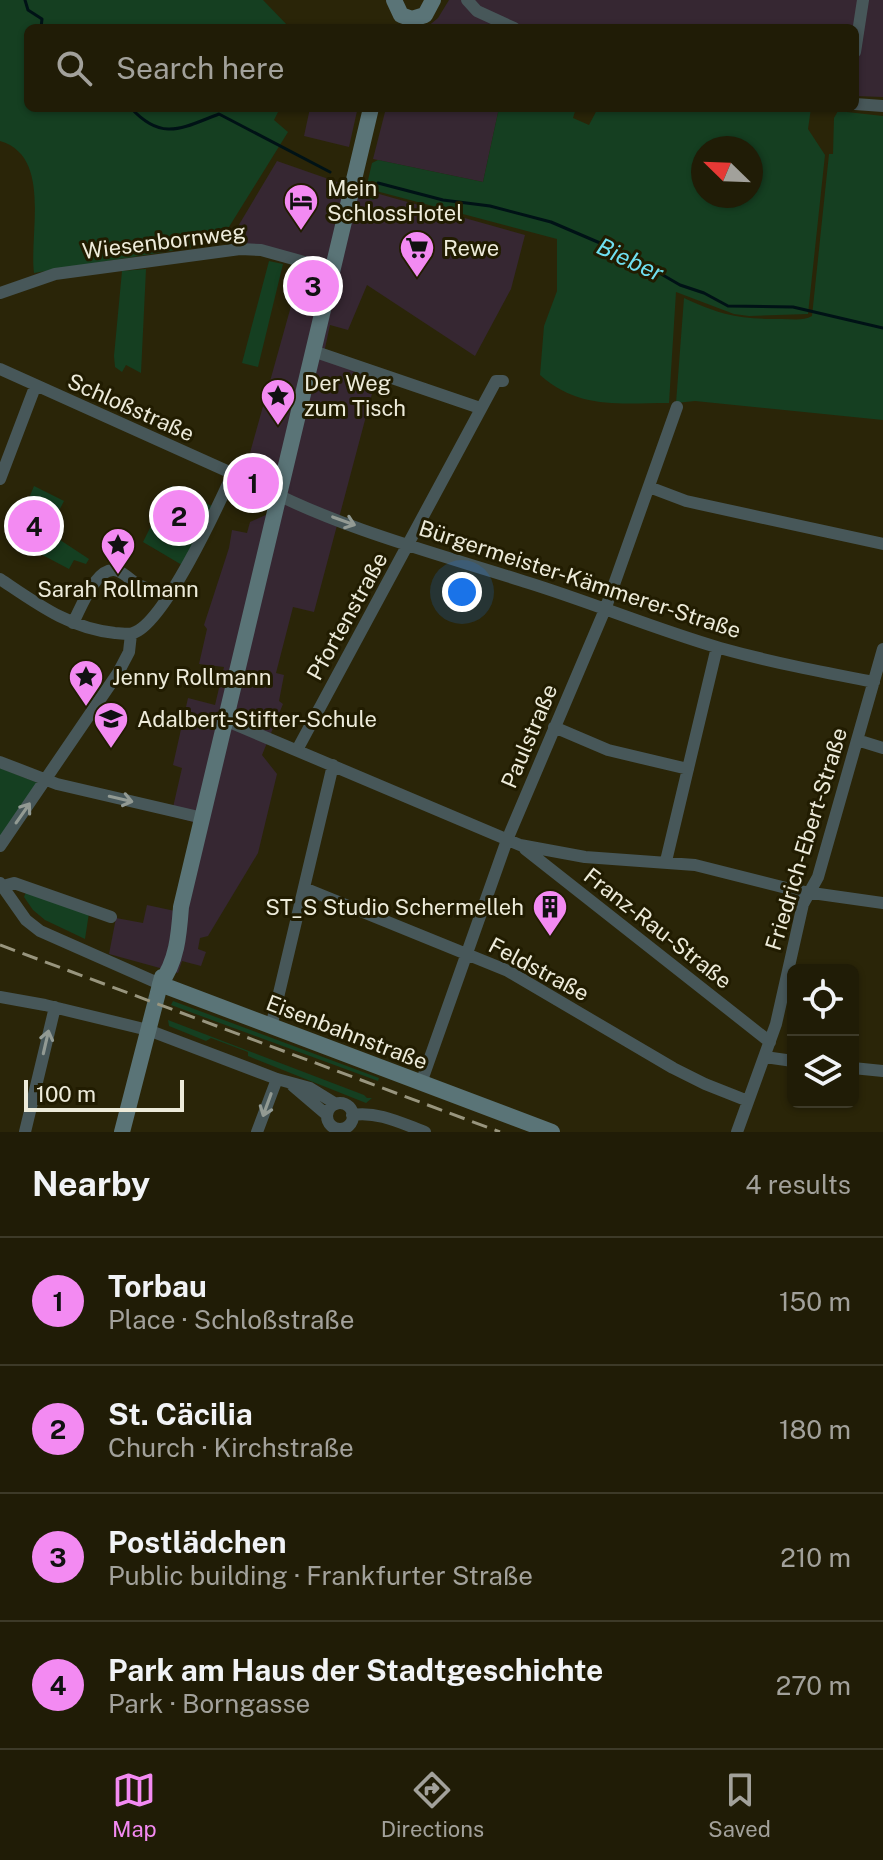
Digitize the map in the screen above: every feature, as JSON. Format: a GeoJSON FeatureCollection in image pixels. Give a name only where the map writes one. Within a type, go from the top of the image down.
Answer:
{"type":"FeatureCollection","features":[{"type":"Feature","properties":{"kind":"street"},"geometry":{"type":"LineString","coordinates":[[400,14],[417,19],[425,15],[433,0]]}},
{"type":"Feature","properties":{"kind":"street"},"geometry":{"type":"LineString","coordinates":[[467,0],[477,11],[505,24]]}},
{"type":"Feature","properties":{"kind":"street"},"geometry":{"type":"LineString","coordinates":[[859,26],[863,0]]}},
{"type":"Feature","properties":{"kind":"street"},"geometry":{"type":"LineString","coordinates":[[859,104],[883,106]]}},
{"type":"Feature","properties":{"kind":"street"},"geometry":{"type":"LineString","coordinates":[[122,1132],[170,933],[181,907],[227,721],[370,112]]}},
{"type":"Feature","properties":{"kind":"street","name":"Wiesenbornweg"},"geometry":{"type":"LineString","coordinates":[[0,293],[55,274],[240,249],[276,253],[333,270]]}},
{"type":"Feature","properties":{"kind":"street"},"geometry":{"type":"LineString","coordinates":[[313,351],[480,408]]}},
{"type":"Feature","properties":{"kind":"street","name":"Schloßstraße"},"geometry":{"type":"LineString","coordinates":[[0,369],[247,480]]}},
{"type":"Feature","properties":{"kind":"street","name":"Pfortenstraße"},"geometry":{"type":"LineString","coordinates":[[297,750],[480,408],[496,381],[503,381]]}},
{"type":"Feature","properties":{"kind":"street"},"geometry":{"type":"LineString","coordinates":[[0,479],[35,387]]}},
{"type":"Feature","properties":{"kind":"street","name":"Paulstraße"},"geometry":{"type":"LineString","coordinates":[[421,1083],[507,840],[606,607],[677,407]]}},
{"type":"Feature","properties":{"kind":"street"},"geometry":{"type":"LineString","coordinates":[[0,579],[73,623],[94,631],[131,634],[148,623],[167,597],[201,540],[233,473]]}},
{"type":"Feature","properties":{"kind":"street"},"geometry":{"type":"LineString","coordinates":[[260,486],[279,496]]}},
{"type":"Feature","properties":{"kind":"street"},"geometry":{"type":"LineString","coordinates":[[649,487],[686,501],[883,544]]}},
{"type":"Feature","properties":{"kind":"street","name":"Bürgermeister-Kämmerer-Straße"},"geometry":{"type":"LineString","coordinates":[[279,496],[409,545],[606,607],[717,647],[874,682]]}},
{"type":"Feature","properties":{"kind":"street"},"geometry":{"type":"LineString","coordinates":[[73,623],[97,577],[105,571],[116,570],[139,585],[154,588],[167,597]]}},
{"type":"Feature","properties":{"kind":"street"},"geometry":{"type":"LineString","coordinates":[[0,846],[123,664],[129,652],[131,634]]}},
{"type":"Feature","properties":{"kind":"street"},"geometry":{"type":"LineString","coordinates":[[666,861],[717,647]]}},
{"type":"Feature","properties":{"kind":"street","name":"Friedrich-Ebert-Straße"},"geometry":{"type":"LineString","coordinates":[[737,1132],[770,1042],[803,904],[818,877],[883,649]]}},
{"type":"Feature","properties":{"kind":"street"},"geometry":{"type":"LineString","coordinates":[[227,721],[520,845],[585,857],[666,861],[714,868],[810,892],[883,903]]}},
{"type":"Feature","properties":{"kind":"street"},"geometry":{"type":"LineString","coordinates":[[554,727],[608,750],[688,769]]}},
{"type":"Feature","properties":{"kind":"street"},"geometry":{"type":"LineString","coordinates":[[857,740],[883,748]]}},
{"type":"Feature","properties":{"kind":"street"},"geometry":{"type":"LineString","coordinates":[[0,762],[46,780],[203,818]]}},
{"type":"Feature","properties":{"kind":"street"},"geometry":{"type":"LineString","coordinates":[[271,1027],[333,765]]}},
{"type":"Feature","properties":{"kind":"street","name":"Franz-Rau-Straße"},"geometry":{"type":"LineString","coordinates":[[520,845],[770,1042]]}},
{"type":"Feature","properties":{"kind":"street"},"geometry":{"type":"LineString","coordinates":[[1,884],[14,883],[111,917]]}},
{"type":"Feature","properties":{"kind":"street","name":"Eisenbahnstraße"},"geometry":{"type":"LineString","coordinates":[[1,884],[26,920],[40,931],[160,984],[552,1132]]}},
{"type":"Feature","properties":{"kind":"street","name":"Feldstraße"},"geometry":{"type":"LineString","coordinates":[[304,888],[524,979],[663,1062],[705,1084],[748,1101]]}},
{"type":"Feature","properties":{"kind":"street"},"geometry":{"type":"LineString","coordinates":[[0,997],[148,1030],[310,1088],[336,1104],[347,1105],[352,1115],[350,1123],[341,1130],[333,1126],[327,1115],[282,1080]]}},
{"type":"Feature","properties":{"kind":"street"},"geometry":{"type":"LineString","coordinates":[[25,1132],[55,1007]]}},
{"type":"Feature","properties":{"kind":"street"},"geometry":{"type":"LineString","coordinates":[[765,1057],[787,1060]]}},
{"type":"Feature","properties":{"kind":"street"},"geometry":{"type":"LineString","coordinates":[[859,1069],[883,1071]]}},
{"type":"Feature","properties":{"kind":"street"},"geometry":{"type":"LineString","coordinates":[[257,1132],[282,1080]]}},
{"type":"Feature","properties":{"kind":"street"},"geometry":{"type":"LineString","coordinates":[[327,1115],[336,1104]]}},
{"type":"Feature","properties":{"kind":"street"},"geometry":{"type":"LineString","coordinates":[[352,1115],[379,1115],[425,1132]]}},
{"type":"Feature","properties":{"kind":"shaded area"},"geometry":{"type":"Polygon","coordinates":[[[449,0],[883,0],[883,97],[859,96],[859,24],[431,24],[449,0]]]}},
{"type":"Feature","properties":{"kind":"shaded area"},"geometry":{"type":"Polygon","coordinates":[[[309,112],[357,112],[349,147],[304,136],[309,112]]]}},
{"type":"Feature","properties":{"kind":"shaded area"},"geometry":{"type":"Polygon","coordinates":[[[385,112],[498,112],[483,182],[373,159],[385,112]]]}},
{"type":"Feature","properties":{"kind":"shaded area"},"geometry":{"type":"Polygon","coordinates":[[[277,161],[340,183],[525,235],[511,289],[475,356],[367,285],[348,330],[330,325],[324,353],[378,371],[314,612],[293,607],[276,673],[284,675],[279,701],[283,704],[262,755],[277,774],[258,853],[208,936],[200,938],[198,949],[206,952],[201,966],[182,961],[178,973],[109,954],[116,918],[143,923],[147,905],[175,911],[197,823],[171,816],[182,768],[173,765],[188,698],[215,705],[224,667],[199,664],[207,629],[204,625],[232,530],[247,533],[250,522],[270,513],[280,472],[248,460],[305,256],[236,242],[237,228],[277,161]]]}},
{"type":"Feature","properties":{"kind":"green space"},"geometry":{"type":"Polygon","coordinates":[[[0,0],[263,0],[286,24],[24,24],[24,112],[278,112],[274,120],[288,132],[219,243],[34,273],[35,198],[32,179],[27,162],[16,149],[0,141],[0,0]]]}},
{"type":"Feature","properties":{"kind":"green space"},"geometry":{"type":"Polygon","coordinates":[[[498,112],[575,112],[573,118],[589,125],[596,112],[810,112],[808,129],[825,155],[808,314],[734,314],[676,292],[669,403],[601,402],[570,394],[540,375],[544,326],[557,291],[557,239],[376,191],[374,200],[364,197],[372,163],[378,160],[483,182],[498,112]]]}},
{"type":"Feature","properties":{"kind":"green space"},"geometry":{"type":"Polygon","coordinates":[[[837,112],[883,116],[883,420],[695,401],[676,403],[684,298],[721,313],[743,317],[805,319],[812,316],[829,154],[833,154],[834,118],[837,112]]]}},
{"type":"Feature","properties":{"kind":"green space"},"geometry":{"type":"Polygon","coordinates":[[[269,261],[283,264],[258,367],[242,363],[269,261]]]}},
{"type":"Feature","properties":{"kind":"green space"},"geometry":{"type":"Polygon","coordinates":[[[146,269],[141,373],[126,365],[122,372],[115,367],[114,356],[122,271],[146,269]]]}},
{"type":"Feature","properties":{"kind":"green space"},"geometry":{"type":"Polygon","coordinates":[[[34,486],[64,501],[48,532],[89,559],[86,564],[74,560],[69,569],[33,550],[37,540],[16,530],[34,486]]]}},
{"type":"Feature","properties":{"kind":"green space"},"geometry":{"type":"Polygon","coordinates":[[[171,486],[182,492],[173,510],[166,513],[163,519],[165,525],[161,524],[157,531],[163,535],[165,543],[171,545],[178,542],[181,535],[191,532],[194,526],[192,519],[201,501],[212,506],[182,565],[143,542],[171,486]]]}},
{"type":"Feature","properties":{"kind":"green space"},"geometry":{"type":"Polygon","coordinates":[[[0,768],[38,783],[0,839],[0,768]]]}},
{"type":"Feature","properties":{"kind":"green space"},"geometry":{"type":"Polygon","coordinates":[[[26,892],[89,913],[85,939],[45,920],[24,897],[26,892]]]}},
{"type":"Feature","properties":{"kind":"green space"},"geometry":{"type":"Polygon","coordinates":[[[173,1001],[379,1078],[378,1081],[171,1005],[173,1001]]]}},
{"type":"Feature","properties":{"kind":"green space"},"geometry":{"type":"Polygon","coordinates":[[[168,1020],[372,1098],[366,1103],[248,1056],[248,1052],[211,1038],[206,1041],[169,1026],[168,1020]]]}},
{"type":"Feature","properties":{"kind":"waterway","name":"Bieber"},"geometry":{"type":"LineString","coordinates":[[25,0],[28,10],[42,19],[41,24]]}},
{"type":"Feature","properties":{"kind":"waterway","name":"Bieber"},"geometry":{"type":"LineString","coordinates":[[135,112],[163,129],[183,127],[219,114],[330,172]]}},
{"type":"Feature","properties":{"kind":"waterway","name":"Bieber"},"geometry":{"type":"LineString","coordinates":[[378,183],[551,222],[600,243],[619,258],[637,260],[680,285],[728,306],[793,307],[883,328]]}},
{"type":"Feature","properties":{"kind":"railway"},"geometry":{"type":"LineString","coordinates":[[0,945],[500,1132]]}},
{"type":"Feature","properties":{"kind":"place","name":"Mein SchlossHotel"},"geometry":{"type":"Point","coordinates":[301,232]}},
{"type":"Feature","properties":{"kind":"place","name":"Rewe"},"geometry":{"type":"Point","coordinates":[417,279]}},
{"type":"Feature","properties":{"kind":"place","name":"Postlädchen"},"geometry":{"type":"Point","coordinates":[313,286]}},
{"type":"Feature","properties":{"kind":"place","name":"Der Weg zum Tisch"},"geometry":{"type":"Point","coordinates":[278,427]}},
{"type":"Feature","properties":{"kind":"place","name":"Torbau"},"geometry":{"type":"Point","coordinates":[253,483]}},
{"type":"Feature","properties":{"kind":"place","name":"St. Cäcilia"},"geometry":{"type":"Point","coordinates":[179,516]}},
{"type":"Feature","properties":{"kind":"place","name":"Park am Haus der Stadtgeschichte"},"geometry":{"type":"Point","coordinates":[34,526]}},
{"type":"Feature","properties":{"kind":"place","name":"Sarah Rollmann"},"geometry":{"type":"Point","coordinates":[118,576]}},
{"type":"Feature","properties":{"kind":"place","name":"Jenny Rollmann"},"geometry":{"type":"Point","coordinates":[86,708]}},
{"type":"Feature","properties":{"kind":"place","name":"Adalbert-Stifter-Schule"},"geometry":{"type":"Point","coordinates":[111,750]}},
{"type":"Feature","properties":{"kind":"place","name":"ST_S Studio Schermelleh"},"geometry":{"type":"Point","coordinates":[550,938]}}]}
